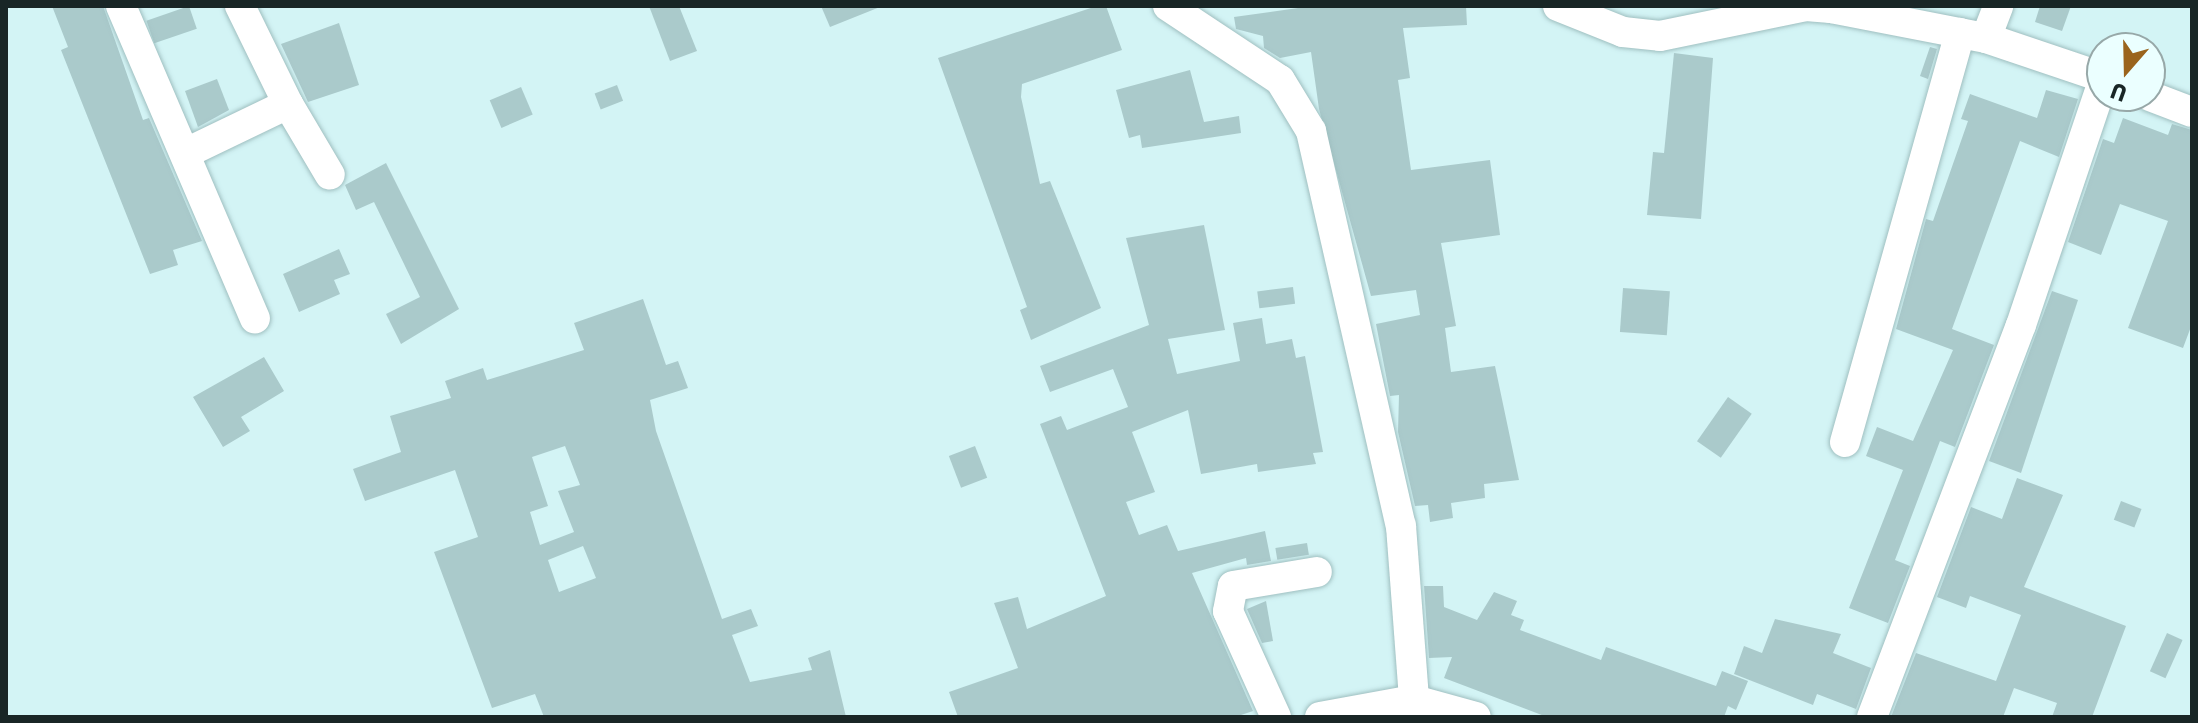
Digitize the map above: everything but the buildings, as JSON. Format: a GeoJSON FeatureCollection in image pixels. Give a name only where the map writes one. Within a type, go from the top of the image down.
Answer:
{"type":"FeatureCollection","features":[{"type":"Feature","properties":{"kind":"street"},"geometry":{"type":"LineString","coordinates":[[121,6],[255,319]]}},
{"type":"Feature","properties":{"kind":"street"},"geometry":{"type":"LineString","coordinates":[[240,6],[288,104],[330,175]]}},
{"type":"Feature","properties":{"kind":"street"},"geometry":{"type":"LineString","coordinates":[[1558,6],[1623,32],[1660,36],[1806,6],[1973,36],[2086,72]]}},
{"type":"Feature","properties":{"kind":"street"},"geometry":{"type":"LineString","coordinates":[[1845,442],[1973,36],[1998,6]]}},
{"type":"Feature","properties":{"kind":"street"},"geometry":{"type":"LineString","coordinates":[[1179,8],[1280,80],[1311,131],[1401,526],[1414,700]]}},
{"type":"Feature","properties":{"kind":"street"},"geometry":{"type":"LineString","coordinates":[[2166,102],[2192,112]]}},
{"type":"Feature","properties":{"kind":"street"},"geometry":{"type":"LineString","coordinates":[[186,153],[288,104]]}},
{"type":"Feature","properties":{"kind":"street"},"geometry":{"type":"LineString","coordinates":[[1872,717],[2021,325],[2093,112]]}},
{"type":"Feature","properties":{"kind":"street"},"geometry":{"type":"LineString","coordinates":[[1276,717],[1228,611],[1233,586],[1317,572]]}},
{"type":"Feature","properties":{"kind":"street"},"geometry":{"type":"LineString","coordinates":[[1320,717],[1414,700],[1476,717]]}}]}
